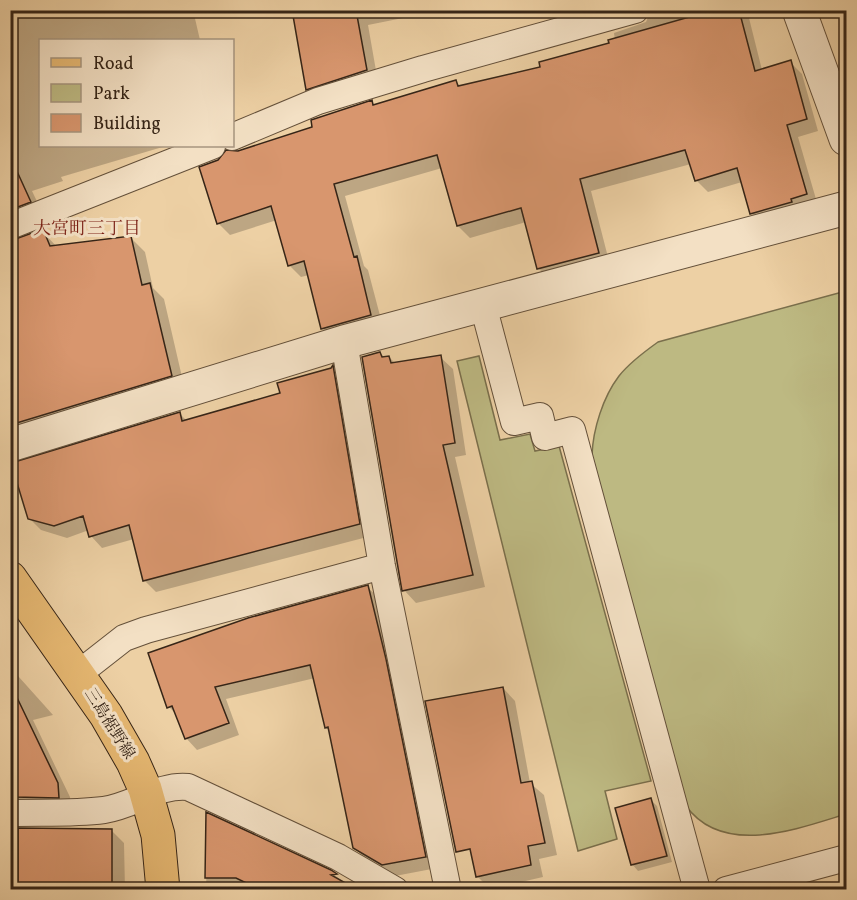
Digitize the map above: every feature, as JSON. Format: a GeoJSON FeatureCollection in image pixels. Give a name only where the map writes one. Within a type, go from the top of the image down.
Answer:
{"type":"FeatureCollection","features":[{"type":"Feature","properties":{"kind":"main road","name":"三島裾野線"},"geometry":{"type":"LineString","coordinates":[[10,578],[106,715],[133,762],[147,796],[158,835],[163,890]]}},
{"type":"Feature","properties":{"kind":"street"},"geometry":{"type":"LineString","coordinates":[[800,10],[846,139]]}},
{"type":"Feature","properties":{"kind":"street"},"geometry":{"type":"LineString","coordinates":[[10,445],[344,342],[846,208]]}},
{"type":"Feature","properties":{"kind":"lane"},"geometry":{"type":"LineString","coordinates":[[234,136],[318,101],[635,10]]}},
{"type":"Feature","properties":{"kind":"lane"},"geometry":{"type":"LineString","coordinates":[[10,226],[209,147]]}},
{"type":"Feature","properties":{"kind":"lane"},"geometry":{"type":"LineString","coordinates":[[483,305],[514,422],[540,416],[545,437],[572,430],[697,890]]}},
{"type":"Feature","properties":{"kind":"lane"},"geometry":{"type":"LineString","coordinates":[[344,342],[382,566],[448,890]]}},
{"type":"Feature","properties":{"kind":"lane"},"geometry":{"type":"LineString","coordinates":[[78,674],[124,638],[146,630],[382,566]]}},
{"type":"Feature","properties":{"kind":"lane"},"geometry":{"type":"LineString","coordinates":[[10,813],[105,810],[134,803],[176,786],[188,787],[338,857],[395,890]]}},
{"type":"Feature","properties":{"kind":"lane"},"geometry":{"type":"LineString","coordinates":[[726,890],[846,858]]}},
{"type":"Feature","properties":{"kind":"green space"},"geometry":{"type":"Polygon","coordinates":[[[846,291],[846,814],[784,832],[762,835],[740,835],[720,831],[701,822],[686,806],[595,483],[592,455],[597,424],[613,384],[632,362],[658,342],[846,291]]]}},
{"type":"Feature","properties":{"kind":"green space"},"geometry":{"type":"Polygon","coordinates":[[[479,356],[500,440],[530,434],[535,451],[559,446],[651,781],[605,791],[617,839],[578,851],[457,361],[479,356]]]}},
{"type":"Feature","properties":{"kind":"building"},"geometry":{"type":"Polygon","coordinates":[[[292,10],[356,10],[367,70],[306,90],[292,10]]]}},
{"type":"Feature","properties":{"kind":"building"},"geometry":{"type":"Polygon","coordinates":[[[714,10],[739,10],[755,71],[791,60],[807,119],[787,125],[807,194],[791,199],[792,202],[750,214],[737,168],[695,181],[685,150],[580,179],[599,253],[537,269],[521,208],[457,226],[437,155],[334,184],[354,257],[357,256],[371,315],[321,329],[304,261],[288,266],[271,206],[217,224],[199,167],[218,160],[226,150],[238,151],[312,127],[311,120],[372,100],[373,105],[456,80],[458,86],[540,67],[539,62],[714,10]]]}},
{"type":"Feature","properties":{"kind":"building"},"geometry":{"type":"Polygon","coordinates":[[[10,156],[31,202],[10,210],[10,156]]]}},
{"type":"Feature","properties":{"kind":"building"},"geometry":{"type":"Polygon","coordinates":[[[43,229],[50,246],[131,236],[142,285],[150,283],[172,376],[10,425],[10,241],[43,229]]]}},
{"type":"Feature","properties":{"kind":"building"},"geometry":{"type":"Polygon","coordinates":[[[380,352],[382,357],[389,356],[391,363],[441,355],[455,443],[443,445],[473,575],[402,591],[362,357],[380,352]]]}},
{"type":"Feature","properties":{"kind":"building"},"geometry":{"type":"Polygon","coordinates":[[[333,365],[360,524],[143,581],[129,525],[89,537],[83,516],[54,526],[28,519],[11,463],[180,412],[182,421],[280,393],[277,383],[331,368],[333,365]]]}},
{"type":"Feature","properties":{"kind":"building"},"geometry":{"type":"Polygon","coordinates":[[[368,585],[386,659],[426,857],[382,865],[353,848],[328,727],[325,728],[310,665],[215,687],[229,723],[185,739],[172,706],[167,708],[148,653],[248,618],[368,585]]]}},
{"type":"Feature","properties":{"kind":"building"},"geometry":{"type":"Polygon","coordinates":[[[10,683],[58,783],[59,798],[14,797],[10,683]]]}},
{"type":"Feature","properties":{"kind":"building"},"geometry":{"type":"Polygon","coordinates":[[[503,687],[521,783],[532,781],[545,843],[528,846],[531,865],[476,877],[470,849],[456,852],[425,701],[503,687]]]}},
{"type":"Feature","properties":{"kind":"building"},"geometry":{"type":"Polygon","coordinates":[[[651,798],[667,856],[631,865],[615,808],[651,798]]]}},
{"type":"Feature","properties":{"kind":"building"},"geometry":{"type":"Polygon","coordinates":[[[206,812],[331,870],[337,874],[331,875],[358,890],[261,890],[236,878],[205,878],[206,812]]]}},
{"type":"Feature","properties":{"kind":"building"},"geometry":{"type":"Polygon","coordinates":[[[18,828],[112,829],[112,890],[18,890],[18,828]]]}},
{"type":"Feature","properties":{"kind":"district","name":"大宮町三丁目"},"geometry":{"type":"Point","coordinates":[87,229]}}]}
